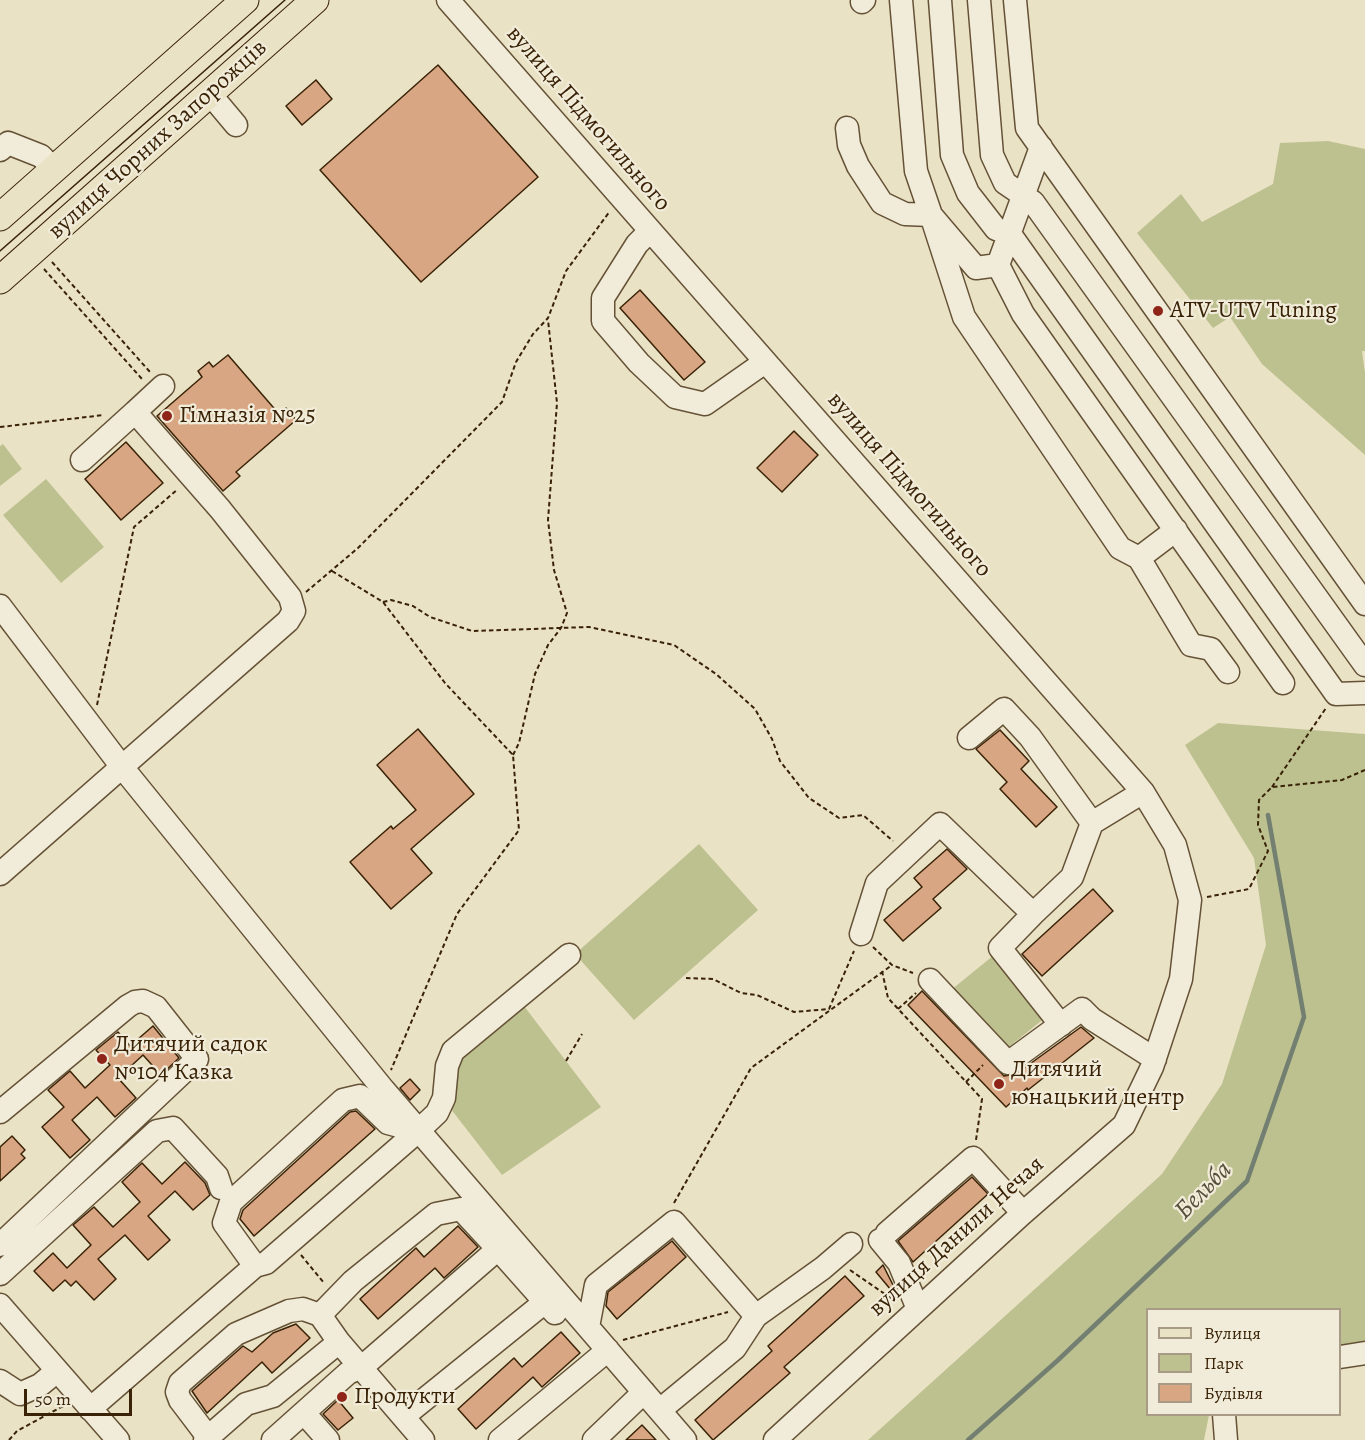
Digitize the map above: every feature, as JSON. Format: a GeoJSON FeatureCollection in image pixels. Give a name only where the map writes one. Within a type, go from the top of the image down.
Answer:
{"type":"FeatureCollection","features":[{"type":"Feature","properties":{"kind":"main road","name":"вулиця Чорних Запорожців"},"geometry":{"type":"LineString","coordinates":[[0,217],[245,0]]}},
{"type":"Feature","properties":{"kind":"main road","name":"вулиця Чорних Запорожців"},"geometry":{"type":"LineString","coordinates":[[0,280],[315,0]]}},
{"type":"Feature","properties":{"kind":"street","name":"вулиця Підмогильного"},"geometry":{"type":"LineString","coordinates":[[448,0],[1143,792],[1175,845],[1190,900],[1181,979],[1155,1059]]}},
{"type":"Feature","properties":{"kind":"street"},"geometry":{"type":"LineString","coordinates":[[901,0],[916,171],[964,317],[1120,548],[1139,558],[1191,645],[1211,648],[1228,672]]}},
{"type":"Feature","properties":{"kind":"street"},"geometry":{"type":"LineString","coordinates":[[940,0],[952,155],[968,193],[996,229],[1010,234],[1336,694],[1365,693]]}},
{"type":"Feature","properties":{"kind":"street"},"geometry":{"type":"LineString","coordinates":[[979,0],[992,155],[1005,183],[1033,202],[1365,665]]}},
{"type":"Feature","properties":{"kind":"street"},"geometry":{"type":"LineString","coordinates":[[1015,0],[1027,128],[1365,604]]}},
{"type":"Feature","properties":{"kind":"street"},"geometry":{"type":"LineString","coordinates":[[210,94],[236,125]]}},
{"type":"Feature","properties":{"kind":"street"},"geometry":{"type":"LineString","coordinates":[[847,128],[849,145],[858,166],[882,203],[905,214],[931,215],[976,268],[998,265]]}},
{"type":"Feature","properties":{"kind":"street"},"geometry":{"type":"LineString","coordinates":[[0,150],[8,143],[41,156],[54,169]]}},
{"type":"Feature","properties":{"kind":"street"},"geometry":{"type":"LineString","coordinates":[[1041,147],[998,265],[1023,314],[1283,683]]}},
{"type":"Feature","properties":{"kind":"street"},"geometry":{"type":"LineString","coordinates":[[650,231],[637,244],[603,298],[603,321],[639,363],[675,397],[705,404],[765,362]]}},
{"type":"Feature","properties":{"kind":"street"},"geometry":{"type":"LineString","coordinates":[[82,460],[159,390]]}},
{"type":"Feature","properties":{"kind":"street"},"geometry":{"type":"LineString","coordinates":[[0,874],[288,621],[294,611],[294,604],[192,477],[135,412]]}},
{"type":"Feature","properties":{"kind":"street"},"geometry":{"type":"LineString","coordinates":[[1139,558],[1176,530]]}},
{"type":"Feature","properties":{"kind":"street"},"geometry":{"type":"LineString","coordinates":[[0,606],[122,767],[383,1089],[588,1327],[603,1351]]}},
{"type":"Feature","properties":{"kind":"street"},"geometry":{"type":"LineString","coordinates":[[969,738],[1004,709],[1030,737],[1092,823]]}},
{"type":"Feature","properties":{"kind":"street"},"geometry":{"type":"LineString","coordinates":[[1061,1025],[1000,948],[1072,877],[1092,823],[1143,792]]}},
{"type":"Feature","properties":{"kind":"street"},"geometry":{"type":"LineString","coordinates":[[861,934],[877,883],[940,824],[1033,914]]}},
{"type":"Feature","properties":{"kind":"street"},"geometry":{"type":"LineString","coordinates":[[85,1403],[255,1266],[266,1263],[418,1131],[437,1113],[444,1098],[447,1066],[453,1051],[569,955]]}},
{"type":"Feature","properties":{"kind":"street"},"geometry":{"type":"LineString","coordinates":[[930,980],[1008,1064],[1082,1009],[1092,1019],[1155,1059]]}},
{"type":"Feature","properties":{"kind":"street"},"geometry":{"type":"LineString","coordinates":[[0,1112],[128,1005],[135,1002],[143,1001],[156,1007],[197,1059],[0,1245]]}},
{"type":"Feature","properties":{"kind":"street","name":"вулиця Данили Нечая"},"geometry":{"type":"LineString","coordinates":[[775,1440],[1023,1213],[1124,1125],[1155,1059]]}},
{"type":"Feature","properties":{"kind":"street"},"geometry":{"type":"LineString","coordinates":[[255,1266],[224,1223],[231,1202],[343,1100],[360,1096],[388,1123],[418,1131]]}},
{"type":"Feature","properties":{"kind":"street"},"geometry":{"type":"LineString","coordinates":[[0,1274],[157,1131],[173,1128],[217,1176],[221,1188]]}},
{"type":"Feature","properties":{"kind":"street"},"geometry":{"type":"LineString","coordinates":[[915,1312],[899,1263],[884,1237],[973,1158],[1023,1213]]}},
{"type":"Feature","properties":{"kind":"street"},"geometry":{"type":"LineString","coordinates":[[320,1315],[353,1281],[436,1214],[461,1209],[545,1302],[603,1351],[644,1392],[685,1440]]}},
{"type":"Feature","properties":{"kind":"street"},"geometry":{"type":"LineString","coordinates":[[588,1327],[596,1285],[674,1222],[756,1316]]}},
{"type":"Feature","properties":{"kind":"street"},"geometry":{"type":"LineString","coordinates":[[660,1410],[735,1348],[756,1316],[824,1268],[851,1244]]}},
{"type":"Feature","properties":{"kind":"street"},"geometry":{"type":"LineString","coordinates":[[273,1440],[348,1373],[362,1367],[498,1249]]}},
{"type":"Feature","properties":{"kind":"street"},"geometry":{"type":"LineString","coordinates":[[404,1416],[545,1302]]}},
{"type":"Feature","properties":{"kind":"street"},"geometry":{"type":"LineString","coordinates":[[0,1305],[118,1440]]}},
{"type":"Feature","properties":{"kind":"street"},"geometry":{"type":"LineString","coordinates":[[339,1342],[273,1396],[246,1404],[207,1439],[177,1392],[180,1383],[236,1334],[289,1311],[303,1309],[320,1315],[339,1342],[423,1440]]}},
{"type":"Feature","properties":{"kind":"street"},"geometry":{"type":"LineString","coordinates":[[500,1440],[603,1351]]}},
{"type":"Feature","properties":{"kind":"street"},"geometry":{"type":"LineString","coordinates":[[1341,1357],[1365,1353]]}},
{"type":"Feature","properties":{"kind":"street"},"geometry":{"type":"LineString","coordinates":[[0,1381],[20,1394],[40,1385],[57,1371]]}},
{"type":"Feature","properties":{"kind":"street"},"geometry":{"type":"LineString","coordinates":[[594,1440],[644,1392]]}},
{"type":"Feature","properties":{"kind":"street"},"geometry":{"type":"LineString","coordinates":[[304,1413],[328,1440]]}},
{"type":"Feature","properties":{"kind":"street"},"geometry":{"type":"LineString","coordinates":[[1224,1416],[1226,1440]]}},
{"type":"Feature","properties":{"kind":"path"},"geometry":{"type":"LineString","coordinates":[[294,604],[358,549],[502,402],[516,362],[533,334],[548,318],[566,271],[605,219],[619,195]]}},
{"type":"Feature","properties":{"kind":"path"},"geometry":{"type":"LineString","coordinates":[[34,250],[159,390]]}},
{"type":"Feature","properties":{"kind":"path"},"geometry":{"type":"LineString","coordinates":[[34,250],[159,390]]}},
{"type":"Feature","properties":{"kind":"path"},"geometry":{"type":"LineString","coordinates":[[383,1089],[457,914],[519,830],[513,755],[519,744],[535,675],[548,645],[561,628],[567,613],[554,570],[548,520],[557,403],[548,318]]}},
{"type":"Feature","properties":{"kind":"path"},"geometry":{"type":"LineString","coordinates":[[0,427],[135,412]]}},
{"type":"Feature","properties":{"kind":"path"},"geometry":{"type":"LineString","coordinates":[[92,728],[134,527],[192,477]]}},
{"type":"Feature","properties":{"kind":"path"},"geometry":{"type":"LineString","coordinates":[[332,571],[382,602],[445,683],[513,755]]}},
{"type":"Feature","properties":{"kind":"path"},"geometry":{"type":"LineString","coordinates":[[382,602],[391,600],[413,606],[430,616],[472,631],[589,627],[674,645],[716,674],[755,709],[772,739],[780,761],[809,798],[839,818],[863,815],[908,854]]}},
{"type":"Feature","properties":{"kind":"path"},"geometry":{"type":"LineString","coordinates":[[1190,900],[1249,889],[1268,851],[1258,825],[1259,800],[1272,787],[1336,694]]}},
{"type":"Feature","properties":{"kind":"path"},"geometry":{"type":"LineString","coordinates":[[1272,787],[1342,780],[1365,770]]}},
{"type":"Feature","properties":{"kind":"path"},"geometry":{"type":"LineString","coordinates":[[674,1203],[751,1068],[892,965],[861,934],[829,1009]]}},
{"type":"Feature","properties":{"kind":"path"},"geometry":{"type":"LineString","coordinates":[[882,971],[888,998],[982,1099],[973,1158]]}},
{"type":"Feature","properties":{"kind":"path"},"geometry":{"type":"LineString","coordinates":[[687,978],[713,979],[741,993],[757,996],[794,1012],[829,1009]]}},
{"type":"Feature","properties":{"kind":"path"},"geometry":{"type":"LineString","coordinates":[[566,1061],[582,1034]]}},
{"type":"Feature","properties":{"kind":"path"},"geometry":{"type":"LineString","coordinates":[[966,1082],[997,1052]]}},
{"type":"Feature","properties":{"kind":"path"},"geometry":{"type":"LineString","coordinates":[[290,1241],[324,1282]]}},
{"type":"Feature","properties":{"kind":"path"},"geometry":{"type":"LineString","coordinates":[[824,1268],[850,1269],[915,1312]]}},
{"type":"Feature","properties":{"kind":"path"},"geometry":{"type":"LineString","coordinates":[[603,1351],[732,1311],[756,1316]]}},
{"type":"Feature","properties":{"kind":"path"},"geometry":{"type":"LineString","coordinates":[[9,1440],[17,1431],[85,1403]]}},
{"type":"Feature","properties":{"kind":"green space"},"geometry":{"type":"Polygon","coordinates":[[[1328,141],[1365,149],[1365,351],[1362,351],[1365,373],[1365,455],[1262,364],[1230,317],[1213,328],[1137,233],[1181,194],[1202,222],[1273,184],[1280,143],[1328,141]]]}},
{"type":"Feature","properties":{"kind":"green space"},"geometry":{"type":"Polygon","coordinates":[[[3,444],[22,469],[0,486],[0,446],[3,444]]]}},
{"type":"Feature","properties":{"kind":"green space"},"geometry":{"type":"Polygon","coordinates":[[[46,479],[104,547],[61,583],[3,515],[46,479]]]}},
{"type":"Feature","properties":{"kind":"green space"},"geometry":{"type":"Polygon","coordinates":[[[1218,723],[1365,734],[1365,1347],[1341,1354],[1341,1308],[1146,1308],[1146,1416],[1209,1416],[1204,1440],[868,1440],[1162,1174],[1222,1084],[1266,945],[1254,858],[1185,745],[1218,723]]]}},
{"type":"Feature","properties":{"kind":"green space"},"geometry":{"type":"Polygon","coordinates":[[[699,844],[758,910],[634,1020],[575,954],[699,844]]]}},
{"type":"Feature","properties":{"kind":"green space"},"geometry":{"type":"Polygon","coordinates":[[[994,955],[1046,1017],[1005,1050],[951,990],[994,955]]]}},
{"type":"Feature","properties":{"kind":"green space"},"geometry":{"type":"Polygon","coordinates":[[[524,1006],[601,1107],[502,1175],[447,1104],[456,1057],[524,1006]]]}},
{"type":"Feature","properties":{"kind":"building"},"geometry":{"type":"Polygon","coordinates":[[[438,65],[538,177],[421,282],[320,170],[438,65]]]}},
{"type":"Feature","properties":{"kind":"building"},"geometry":{"type":"Polygon","coordinates":[[[316,80],[332,99],[302,125],[286,106],[316,80]]]}},
{"type":"Feature","properties":{"kind":"building"},"geometry":{"type":"Polygon","coordinates":[[[640,290],[705,362],[684,380],[620,308],[640,290]]]}},
{"type":"Feature","properties":{"kind":"building"},"geometry":{"type":"Polygon","coordinates":[[[228,355],[279,414],[286,408],[296,420],[236,472],[240,476],[223,491],[157,416],[202,377],[198,371],[209,362],[213,367],[228,355]]]}},
{"type":"Feature","properties":{"kind":"building"},"geometry":{"type":"Polygon","coordinates":[[[794,431],[818,455],[782,492],[757,468],[794,431]]]}},
{"type":"Feature","properties":{"kind":"building"},"geometry":{"type":"Polygon","coordinates":[[[126,442],[163,483],[121,520],[85,479],[126,442]]]}},
{"type":"Feature","properties":{"kind":"building"},"geometry":{"type":"Polygon","coordinates":[[[418,729],[474,794],[411,849],[432,873],[391,909],[350,862],[391,826],[393,829],[416,810],[377,765],[418,729]]]}},
{"type":"Feature","properties":{"kind":"building"},"geometry":{"type":"Polygon","coordinates":[[[1000,730],[1029,761],[1021,769],[1057,807],[1036,827],[1000,789],[1007,782],[976,749],[1000,730]]]}},
{"type":"Feature","properties":{"kind":"building"},"geometry":{"type":"Polygon","coordinates":[[[947,849],[967,869],[933,899],[941,908],[903,941],[884,920],[922,887],[914,878],[947,849]]]}},
{"type":"Feature","properties":{"kind":"building"},"geometry":{"type":"Polygon","coordinates":[[[1093,889],[1113,911],[1042,976],[1022,954],[1093,889]]]}},
{"type":"Feature","properties":{"kind":"building"},"geometry":{"type":"Polygon","coordinates":[[[922,991],[1004,1076],[1016,1074],[1081,1027],[1094,1038],[1028,1090],[1027,1088],[1006,1107],[908,1005],[922,991]]]}},
{"type":"Feature","properties":{"kind":"building"},"geometry":{"type":"Polygon","coordinates":[[[153,1026],[179,1058],[161,1075],[143,1055],[118,1078],[136,1098],[115,1117],[97,1097],[72,1120],[90,1140],[70,1158],[42,1127],[64,1107],[48,1090],[70,1071],[85,1088],[110,1065],[96,1050],[118,1032],[130,1046],[153,1026]]]}},
{"type":"Feature","properties":{"kind":"building"},"geometry":{"type":"Polygon","coordinates":[[[410,1079],[420,1090],[410,1100],[400,1088],[410,1079]]]}},
{"type":"Feature","properties":{"kind":"building"},"geometry":{"type":"Polygon","coordinates":[[[356,1111],[375,1129],[254,1236],[240,1219],[243,1210],[350,1112],[356,1111]]]}},
{"type":"Feature","properties":{"kind":"building"},"geometry":{"type":"Polygon","coordinates":[[[12,1136],[25,1150],[21,1154],[25,1158],[0,1181],[0,1147],[12,1136]]]}},
{"type":"Feature","properties":{"kind":"building"},"geometry":{"type":"Polygon","coordinates":[[[185,1162],[205,1183],[210,1195],[193,1210],[175,1191],[148,1216],[170,1240],[148,1260],[125,1235],[98,1259],[116,1279],[94,1300],[76,1281],[71,1286],[65,1280],[53,1291],[34,1271],[53,1253],[67,1268],[91,1245],[73,1225],[94,1207],[113,1227],[140,1202],[122,1182],[142,1163],[162,1184],[185,1162]]]}},
{"type":"Feature","properties":{"kind":"building"},"geometry":{"type":"Polygon","coordinates":[[[972,1177],[988,1194],[913,1262],[898,1241],[972,1177]]]}},
{"type":"Feature","properties":{"kind":"building"},"geometry":{"type":"Polygon","coordinates":[[[458,1226],[478,1247],[444,1278],[435,1268],[378,1319],[360,1299],[416,1248],[424,1257],[458,1226]]]}},
{"type":"Feature","properties":{"kind":"building"},"geometry":{"type":"Polygon","coordinates":[[[672,1241],[686,1257],[617,1319],[606,1306],[608,1292],[672,1241]]]}},
{"type":"Feature","properties":{"kind":"building"},"geometry":{"type":"Polygon","coordinates":[[[883,1265],[894,1287],[891,1290],[876,1272],[883,1265]]]}},
{"type":"Feature","properties":{"kind":"building"},"geometry":{"type":"Polygon","coordinates":[[[845,1276],[864,1296],[784,1367],[790,1373],[713,1440],[695,1420],[772,1351],[768,1346],[845,1276]]]}},
{"type":"Feature","properties":{"kind":"building"},"geometry":{"type":"Polygon","coordinates":[[[296,1324],[310,1338],[272,1373],[262,1362],[207,1413],[192,1391],[243,1346],[252,1352],[273,1333],[296,1324]]]}},
{"type":"Feature","properties":{"kind":"building"},"geometry":{"type":"Polygon","coordinates":[[[561,1332],[580,1353],[542,1387],[533,1377],[476,1429],[458,1409],[514,1358],[522,1367],[561,1332]]]}},
{"type":"Feature","properties":{"kind":"building"},"geometry":{"type":"Polygon","coordinates":[[[338,1400],[353,1418],[338,1430],[323,1414],[338,1400]]]}},
{"type":"Feature","properties":{"kind":"building"},"geometry":{"type":"Polygon","coordinates":[[[642,1425],[656,1440],[626,1440],[642,1425]]]}},
{"type":"Feature","properties":{"kind":"waterway","name":"Бельба"},"geometry":{"type":"LineString","coordinates":[[968,1440],[1057,1361],[1247,1181],[1304,1017],[1268,815]]}},
{"type":"Feature","properties":{"kind":"tram line"},"geometry":{"type":"LineString","coordinates":[[0,251],[285,0]]}},
{"type":"Feature","properties":{"kind":"place","name":"ATV-UTV Tuning"},"geometry":{"type":"Point","coordinates":[1158,311]}},
{"type":"Feature","properties":{"kind":"place","name":"Гімназія №25"},"geometry":{"type":"Point","coordinates":[167,416]}},
{"type":"Feature","properties":{"kind":"place","name":"Дитячий садок №104 Казка"},"geometry":{"type":"Point","coordinates":[102,1059]}},
{"type":"Feature","properties":{"kind":"place","name":"Дитячий юнацький центр"},"geometry":{"type":"Point","coordinates":[999,1084]}},
{"type":"Feature","properties":{"kind":"place","name":"Продукти"},"geometry":{"type":"Point","coordinates":[342,1397]}}]}
